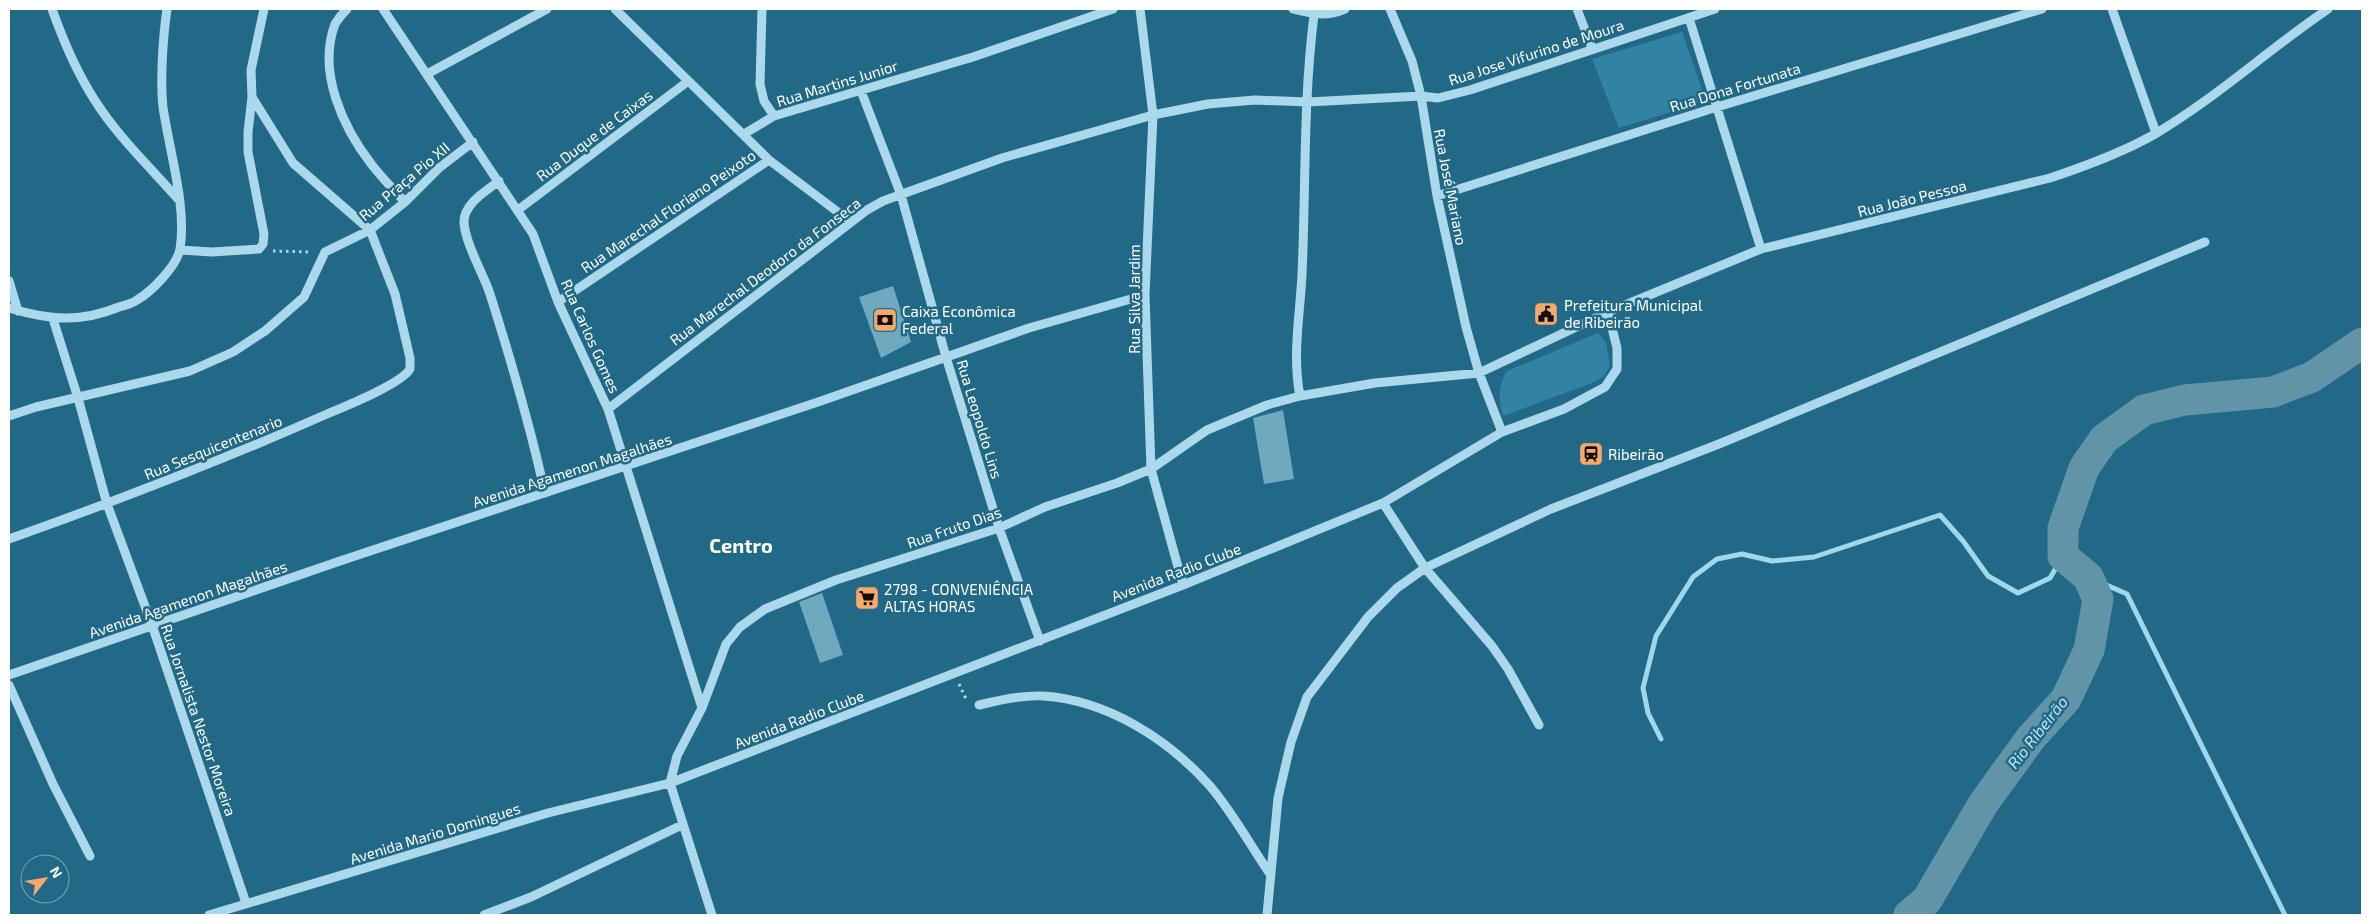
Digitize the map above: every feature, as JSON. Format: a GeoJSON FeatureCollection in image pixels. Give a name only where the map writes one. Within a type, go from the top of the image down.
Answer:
{"type":"FeatureCollection","features":[{"type":"Feature","properties":{"kind":"street"},"geometry":{"type":"LineString","coordinates":[[52,9],[65,43],[94,99],[121,135],[178,199]]}},
{"type":"Feature","properties":{"kind":"street"},"geometry":{"type":"LineString","coordinates":[[9,308],[53,319],[98,316],[137,301],[161,279],[175,262],[180,250],[178,199],[163,104],[164,28],[167,9]]}},
{"type":"Feature","properties":{"kind":"street"},"geometry":{"type":"LineString","coordinates":[[180,250],[212,252],[259,249],[263,244],[264,234],[248,152],[248,132],[252,97],[251,70],[264,9]]}},
{"type":"Feature","properties":{"kind":"street"},"geometry":{"type":"LineString","coordinates":[[347,9],[336,23],[330,48],[331,74],[336,99],[344,120],[372,165],[405,202]]}},
{"type":"Feature","properties":{"kind":"street","name":"Rua Carlos Gomes"},"geometry":{"type":"LineString","coordinates":[[383,9],[533,234],[558,302],[608,409],[624,467],[702,708]]}},
{"type":"Feature","properties":{"kind":"street"},"geometry":{"type":"LineString","coordinates":[[427,74],[547,9]]}},
{"type":"Feature","properties":{"kind":"street"},"geometry":{"type":"LineString","coordinates":[[615,9],[769,160],[851,222]]}},
{"type":"Feature","properties":{"kind":"street"},"geometry":{"type":"LineString","coordinates":[[762,9],[760,84],[764,101],[774,116]]}},
{"type":"Feature","properties":{"kind":"street","name":"Rua Martins Junior"},"geometry":{"type":"LineString","coordinates":[[744,134],[774,116],[973,56],[1113,9]]}},
{"type":"Feature","properties":{"kind":"street","name":"Rua Silva Jardim"},"geometry":{"type":"LineString","coordinates":[[1140,9],[1153,115],[1145,295],[1151,469],[1183,585]]}},
{"type":"Feature","properties":{"kind":"street"},"geometry":{"type":"LineString","coordinates":[[1293,9],[1314,15],[1334,14],[1345,9]]}},
{"type":"Feature","properties":{"kind":"street","name":"Rua José Mariano"},"geometry":{"type":"LineString","coordinates":[[1390,9],[1412,61],[1421,96],[1437,196],[1466,327],[1479,373],[1502,432]]}},
{"type":"Feature","properties":{"kind":"street"},"geometry":{"type":"LineString","coordinates":[[1577,9],[1592,48]]}},
{"type":"Feature","properties":{"kind":"street","name":"Rua Jose Vifurino de Moura"},"geometry":{"type":"LineString","coordinates":[[1421,96],[1438,98],[1470,90],[1592,48],[1715,9]]}},
{"type":"Feature","properties":{"kind":"street","name":"Rua Dona Fortunata"},"geometry":{"type":"LineString","coordinates":[[1437,196],[1717,106],[2042,9]]}},
{"type":"Feature","properties":{"kind":"street"},"geometry":{"type":"LineString","coordinates":[[2112,9],[2156,133]]}},
{"type":"Feature","properties":{"kind":"street","name":"Rua João Pessoa"},"geometry":{"type":"LineString","coordinates":[[1300,396],[1375,383],[1479,373],[1608,312],[1761,249],[2050,178],[2085,166],[2156,133],[2224,87],[2328,9]]}},
{"type":"Feature","properties":{"kind":"street"},"geometry":{"type":"LineString","coordinates":[[1300,396],[1295,363],[1302,277],[1310,52],[1314,15]]}},
{"type":"Feature","properties":{"kind":"street"},"geometry":{"type":"LineString","coordinates":[[1689,18],[1761,249]]}},
{"type":"Feature","properties":{"kind":"street","name":"Rua Duque de Caixas"},"geometry":{"type":"LineString","coordinates":[[518,210],[688,82]]}},
{"type":"Feature","properties":{"kind":"street","name":"Rua Leopoldo Lins"},"geometry":{"type":"LineString","coordinates":[[861,91],[901,195],[946,357],[999,528],[1040,641]]}},
{"type":"Feature","properties":{"kind":"street","name":"Rua Marechal Deodoro da Fonseca"},"geometry":{"type":"LineString","coordinates":[[608,409],[851,222],[875,206],[901,195],[1002,158],[1153,115],[1208,104],[1254,100],[1308,102],[1421,96]]}},
{"type":"Feature","properties":{"kind":"street"},"geometry":{"type":"LineString","coordinates":[[252,97],[293,163],[370,230]]}},
{"type":"Feature","properties":{"kind":"street","name":"Rua Praça Pio XII"},"geometry":{"type":"LineString","coordinates":[[325,252],[370,230],[405,202],[439,168],[473,142]]}},
{"type":"Feature","properties":{"kind":"street","name":"Rua Marechal Floriano Peixoto"},"geometry":{"type":"LineString","coordinates":[[558,302],[769,160]]}},
{"type":"Feature","properties":{"kind":"street"},"geometry":{"type":"LineString","coordinates":[[499,181],[467,208],[464,222],[488,286],[513,365],[545,493]]}},
{"type":"Feature","properties":{"kind":"street","name":"Rua Sesquicentenario"},"geometry":{"type":"LineString","coordinates":[[9,539],[107,504],[255,446],[355,402],[407,373],[410,369],[410,358],[395,294],[370,230]]}},
{"type":"Feature","properties":{"kind":"street"},"geometry":{"type":"LineString","coordinates":[[1268,915],[1278,798],[1291,742],[1307,697],[1368,617],[1397,588],[1425,568],[1551,510],[1719,444],[2205,242]]}},
{"type":"Feature","properties":{"kind":"street"},"geometry":{"type":"LineString","coordinates":[[9,416],[36,407],[190,371],[233,352],[264,331],[304,297],[325,252]]}},
{"type":"Feature","properties":{"kind":"street"},"geometry":{"type":"LineString","coordinates":[[9,281],[18,311]]}},
{"type":"Feature","properties":{"kind":"street","name":"Avenida Agamenon Magalhães"},"geometry":{"type":"LineString","coordinates":[[9,675],[152,625],[821,401],[1029,328],[1145,295]]}},
{"type":"Feature","properties":{"kind":"street","name":"Avenida Radio Clube"},"geometry":{"type":"LineString","coordinates":[[670,782],[954,675],[1183,585],[1383,503],[1502,432],[1564,409],[1605,387],[1617,369],[1617,348],[1608,312]]}},
{"type":"Feature","properties":{"kind":"street","name":"Rua Jornalista Nestor Moreira"},"geometry":{"type":"LineString","coordinates":[[53,319],[78,398],[107,504],[152,625],[246,903]]}},
{"type":"Feature","properties":{"kind":"street","name":"Rua Fruto Dias"},"geometry":{"type":"LineString","coordinates":[[670,782],[677,756],[702,708],[726,644],[740,627],[765,609],[836,580],[999,528],[1045,507],[1117,483],[1151,469],[1207,430],[1240,415],[1300,396]]}},
{"type":"Feature","properties":{"kind":"street"},"geometry":{"type":"LineString","coordinates":[[1383,503],[1425,568],[1492,646],[1508,669],[1539,725]]}},
{"type":"Feature","properties":{"kind":"street"},"geometry":{"type":"LineString","coordinates":[[9,685],[53,784],[90,856]]}},
{"type":"Feature","properties":{"kind":"street"},"geometry":{"type":"LineString","coordinates":[[979,705],[1041,696],[1086,704],[1119,715],[1189,764],[1222,803],[1270,874]]}},
{"type":"Feature","properties":{"kind":"street"},"geometry":{"type":"LineString","coordinates":[[670,782],[682,825],[712,915]]}},
{"type":"Feature","properties":{"kind":"street","name":"Avenida Mario Domingues"},"geometry":{"type":"LineString","coordinates":[[209,915],[548,813],[670,782]]}},
{"type":"Feature","properties":{"kind":"street"},"geometry":{"type":"LineString","coordinates":[[484,915],[531,897],[682,825]]}},
{"type":"Feature","properties":{"kind":"path"},"geometry":{"type":"LineString","coordinates":[[259,249],[292,254],[325,252]]}},
{"type":"Feature","properties":{"kind":"path"},"geometry":{"type":"LineString","coordinates":[[954,675],[968,703],[979,705]]}},
{"type":"Feature","properties":{"kind":"shaded area"},"geometry":{"type":"Polygon","coordinates":[[[1682,32],[1706,101],[1619,128],[1592,59],[1682,32]]]}},
{"type":"Feature","properties":{"kind":"shaded area"},"geometry":{"type":"Polygon","coordinates":[[[1598,333],[1606,342],[1610,366],[1604,376],[1592,383],[1503,416],[1500,393],[1507,371],[1598,333]]]}},
{"type":"Feature","properties":{"kind":"building","name":"Caixa Econômica Federal"},"geometry":{"type":"Polygon","coordinates":[[[893,286],[911,342],[881,358],[859,297],[893,286]]]}},
{"type":"Feature","properties":{"kind":"building"},"geometry":{"type":"Polygon","coordinates":[[[1283,410],[1294,479],[1264,484],[1253,418],[1283,410]]]}},
{"type":"Feature","properties":{"kind":"building"},"geometry":{"type":"Polygon","coordinates":[[[822,593],[843,655],[820,663],[799,602],[822,593]]]}},
{"type":"Feature","properties":{"kind":"waterway","name":"Rio Ribeirão"},"geometry":{"type":"LineString","coordinates":[[1909,915],[1927,900],[1983,804],[2030,739],[2066,699],[2089,650],[2098,599],[2088,577],[2063,556],[2063,528],[2084,468],[2104,439],[2144,410],[2185,400],[2273,392],[2312,377],[2362,343]]}},
{"type":"Feature","properties":{"kind":"waterway"},"geometry":{"type":"LineString","coordinates":[[1661,739],[1648,713],[1643,688],[1656,636],[1693,577],[1717,559],[1742,554],[1772,561],[1814,557],[1940,515],[1963,541],[1988,576],[2018,593],[2050,578],[2063,556]]}},
{"type":"Feature","properties":{"kind":"waterway"},"geometry":{"type":"LineString","coordinates":[[2088,577],[2127,594],[2285,915]]}},
{"type":"Feature","properties":{"kind":"place","name":"Prefeitura Municipal de Ribeirão"},"geometry":{"type":"Point","coordinates":[1546,314]}},
{"type":"Feature","properties":{"kind":"place","name":"Caixa Econômica Federal"},"geometry":{"type":"Point","coordinates":[885,320]}},
{"type":"Feature","properties":{"kind":"place","name":"Ribeirão"},"geometry":{"type":"Point","coordinates":[1591,454]}},
{"type":"Feature","properties":{"kind":"place","name":"2798 - CONVENIÊNCIA ALTAS HORAS"},"geometry":{"type":"Point","coordinates":[867,598]}},
{"type":"Feature","properties":{"kind":"district","name":"Centro"},"geometry":{"type":"Point","coordinates":[741,545]}}]}
